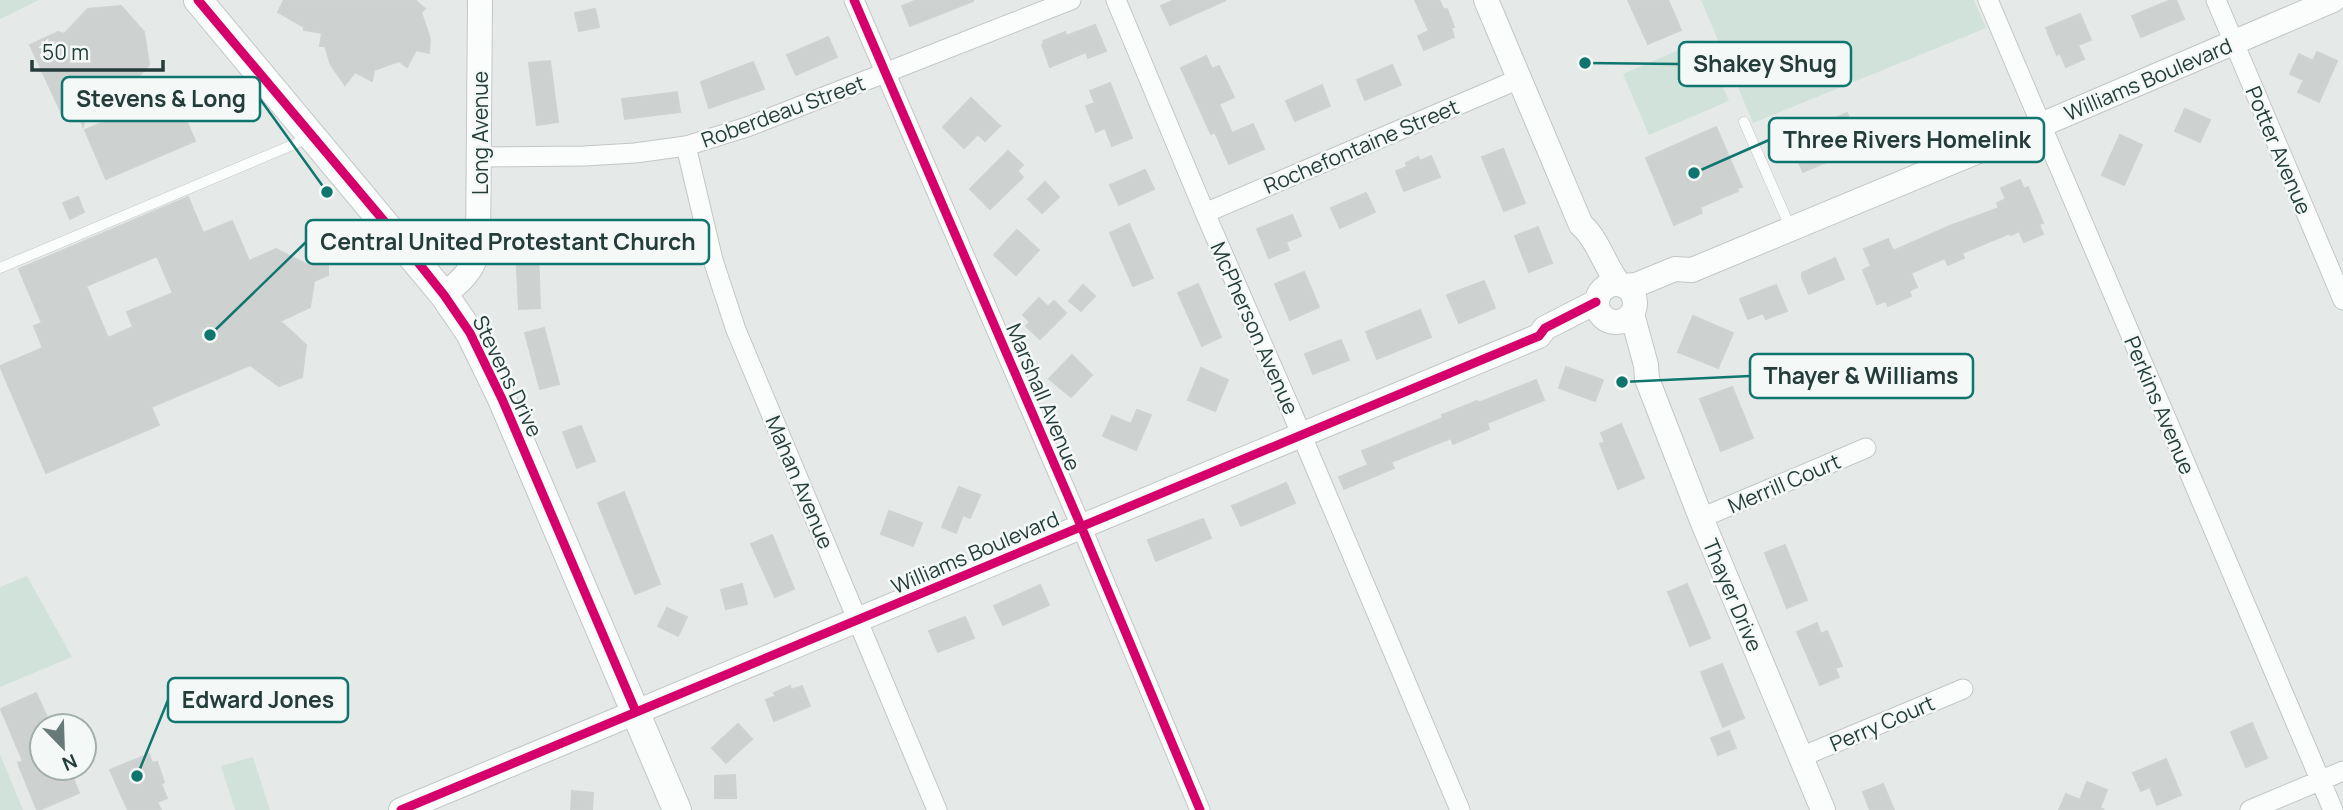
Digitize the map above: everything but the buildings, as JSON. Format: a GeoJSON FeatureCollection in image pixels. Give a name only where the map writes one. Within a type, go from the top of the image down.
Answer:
{"type":"FeatureCollection","features":[{"type":"Feature","properties":{"kind":"main road","name":"Stevens Drive"},"geometry":{"type":"LineString","coordinates":[[198,0],[444,295],[470,332],[492,376],[677,810]]}},
{"type":"Feature","properties":{"kind":"street","name":"Long Avenue"},"geometry":{"type":"LineString","coordinates":[[444,295],[467,275],[476,260],[479,238],[480,0]]}},
{"type":"Feature","properties":{"kind":"street","name":"Marshall Avenue"},"geometry":{"type":"LineString","coordinates":[[854,0],[1081,526],[1200,810]]}},
{"type":"Feature","properties":{"kind":"street","name":"Roberdeau Street"},"geometry":{"type":"LineString","coordinates":[[480,157],[584,156],[686,146],[747,127],[1071,0]]}},
{"type":"Feature","properties":{"kind":"street","name":"McPherson Avenue"},"geometry":{"type":"LineString","coordinates":[[1116,0],[1460,810]]}},
{"type":"Feature","properties":{"kind":"street","name":"Thayer Drive"},"geometry":{"type":"LineString","coordinates":[[1486,0],[1581,225],[1578,234],[1615,303],[1623,342],[1636,369],[1647,379],[1701,518],[1823,810]]}},
{"type":"Feature","properties":{"kind":"street","name":"Perkins Avenue"},"geometry":{"type":"LineString","coordinates":[[1988,0],[2333,810]]}},
{"type":"Feature","properties":{"kind":"street","name":"Potter Avenue"},"geometry":{"type":"LineString","coordinates":[[2216,0],[2343,300]]}},
{"type":"Feature","properties":{"kind":"street","name":"Williams Boulevard"},"geometry":{"type":"LineString","coordinates":[[417,807],[636,712],[1539,336],[1549,338],[1615,303],[1636,285],[1675,269],[1692,270],[1791,230],[2333,0]]}},
{"type":"Feature","properties":{"kind":"street","name":"Rochefontaine Street"},"geometry":{"type":"LineString","coordinates":[[1205,214],[1519,79]]}},
{"type":"Feature","properties":{"kind":"street","name":"Mahan Avenue"},"geometry":{"type":"LineString","coordinates":[[686,146],[713,260],[736,330],[937,810]]}},
{"type":"Feature","properties":{"kind":"street","name":"Merrill Court"},"geometry":{"type":"LineString","coordinates":[[1701,518],[1866,448]]}},
{"type":"Feature","properties":{"kind":"street","name":"Perry Court"},"geometry":{"type":"LineString","coordinates":[[1801,757],[1963,689]]}},
{"type":"Feature","properties":{"kind":"street"},"geometry":{"type":"LineString","coordinates":[[2250,810],[2343,771]]}},
{"type":"Feature","properties":{"kind":"lane"},"geometry":{"type":"LineString","coordinates":[[1744,122],[1791,230]]}},
{"type":"Feature","properties":{"kind":"lane"},"geometry":{"type":"LineString","coordinates":[[0,268],[312,136]]}},
{"type":"Feature","properties":{"kind":"shaded area"},"geometry":{"type":"Polygon","coordinates":[[[0,0],[39,0],[0,19],[0,0]]]}},
{"type":"Feature","properties":{"kind":"shaded area"},"geometry":{"type":"Polygon","coordinates":[[[1701,0],[1974,0],[1986,28],[1753,123],[1701,0]]]}},
{"type":"Feature","properties":{"kind":"shaded area"},"geometry":{"type":"Polygon","coordinates":[[[1702,40],[1729,101],[1649,135],[1623,74],[1702,40]]]}},
{"type":"Feature","properties":{"kind":"shaded area"},"geometry":{"type":"Polygon","coordinates":[[[27,576],[72,657],[0,687],[0,587],[27,576]]]}},
{"type":"Feature","properties":{"kind":"shaded area"},"geometry":{"type":"Polygon","coordinates":[[[0,754],[23,810],[0,810],[0,754]]]}},
{"type":"Feature","properties":{"kind":"shaded area"},"geometry":{"type":"Polygon","coordinates":[[[253,757],[270,810],[235,810],[221,766],[253,757]]]}},
{"type":"Feature","properties":{"kind":"cycle path"},"geometry":{"type":"LineString","coordinates":[[198,0],[405,246],[470,333],[502,399],[636,712]]}},
{"type":"Feature","properties":{"kind":"cycle path"},"geometry":{"type":"LineString","coordinates":[[854,0],[1081,526],[1200,810]]}},
{"type":"Feature","properties":{"kind":"cycle path"},"geometry":{"type":"LineString","coordinates":[[401,810],[1539,336],[1545,328],[1596,302]]}},
{"type":"Feature","properties":{"kind":"place","name":"Shakey Shug"},"geometry":{"type":"Point","coordinates":[1585,63]}},
{"type":"Feature","properties":{"kind":"place","name":"Three Rivers Homelink"},"geometry":{"type":"Point","coordinates":[1694,173]}},
{"type":"Feature","properties":{"kind":"place","name":"Stevens & Long"},"geometry":{"type":"Point","coordinates":[327,192]}},
{"type":"Feature","properties":{"kind":"place","name":"Central United Protestant Church"},"geometry":{"type":"Point","coordinates":[210,335]}},
{"type":"Feature","properties":{"kind":"place","name":"Thayer & Williams"},"geometry":{"type":"Point","coordinates":[1622,382]}},
{"type":"Feature","properties":{"kind":"place","name":"Edward Jones"},"geometry":{"type":"Point","coordinates":[137,776]}}]}
